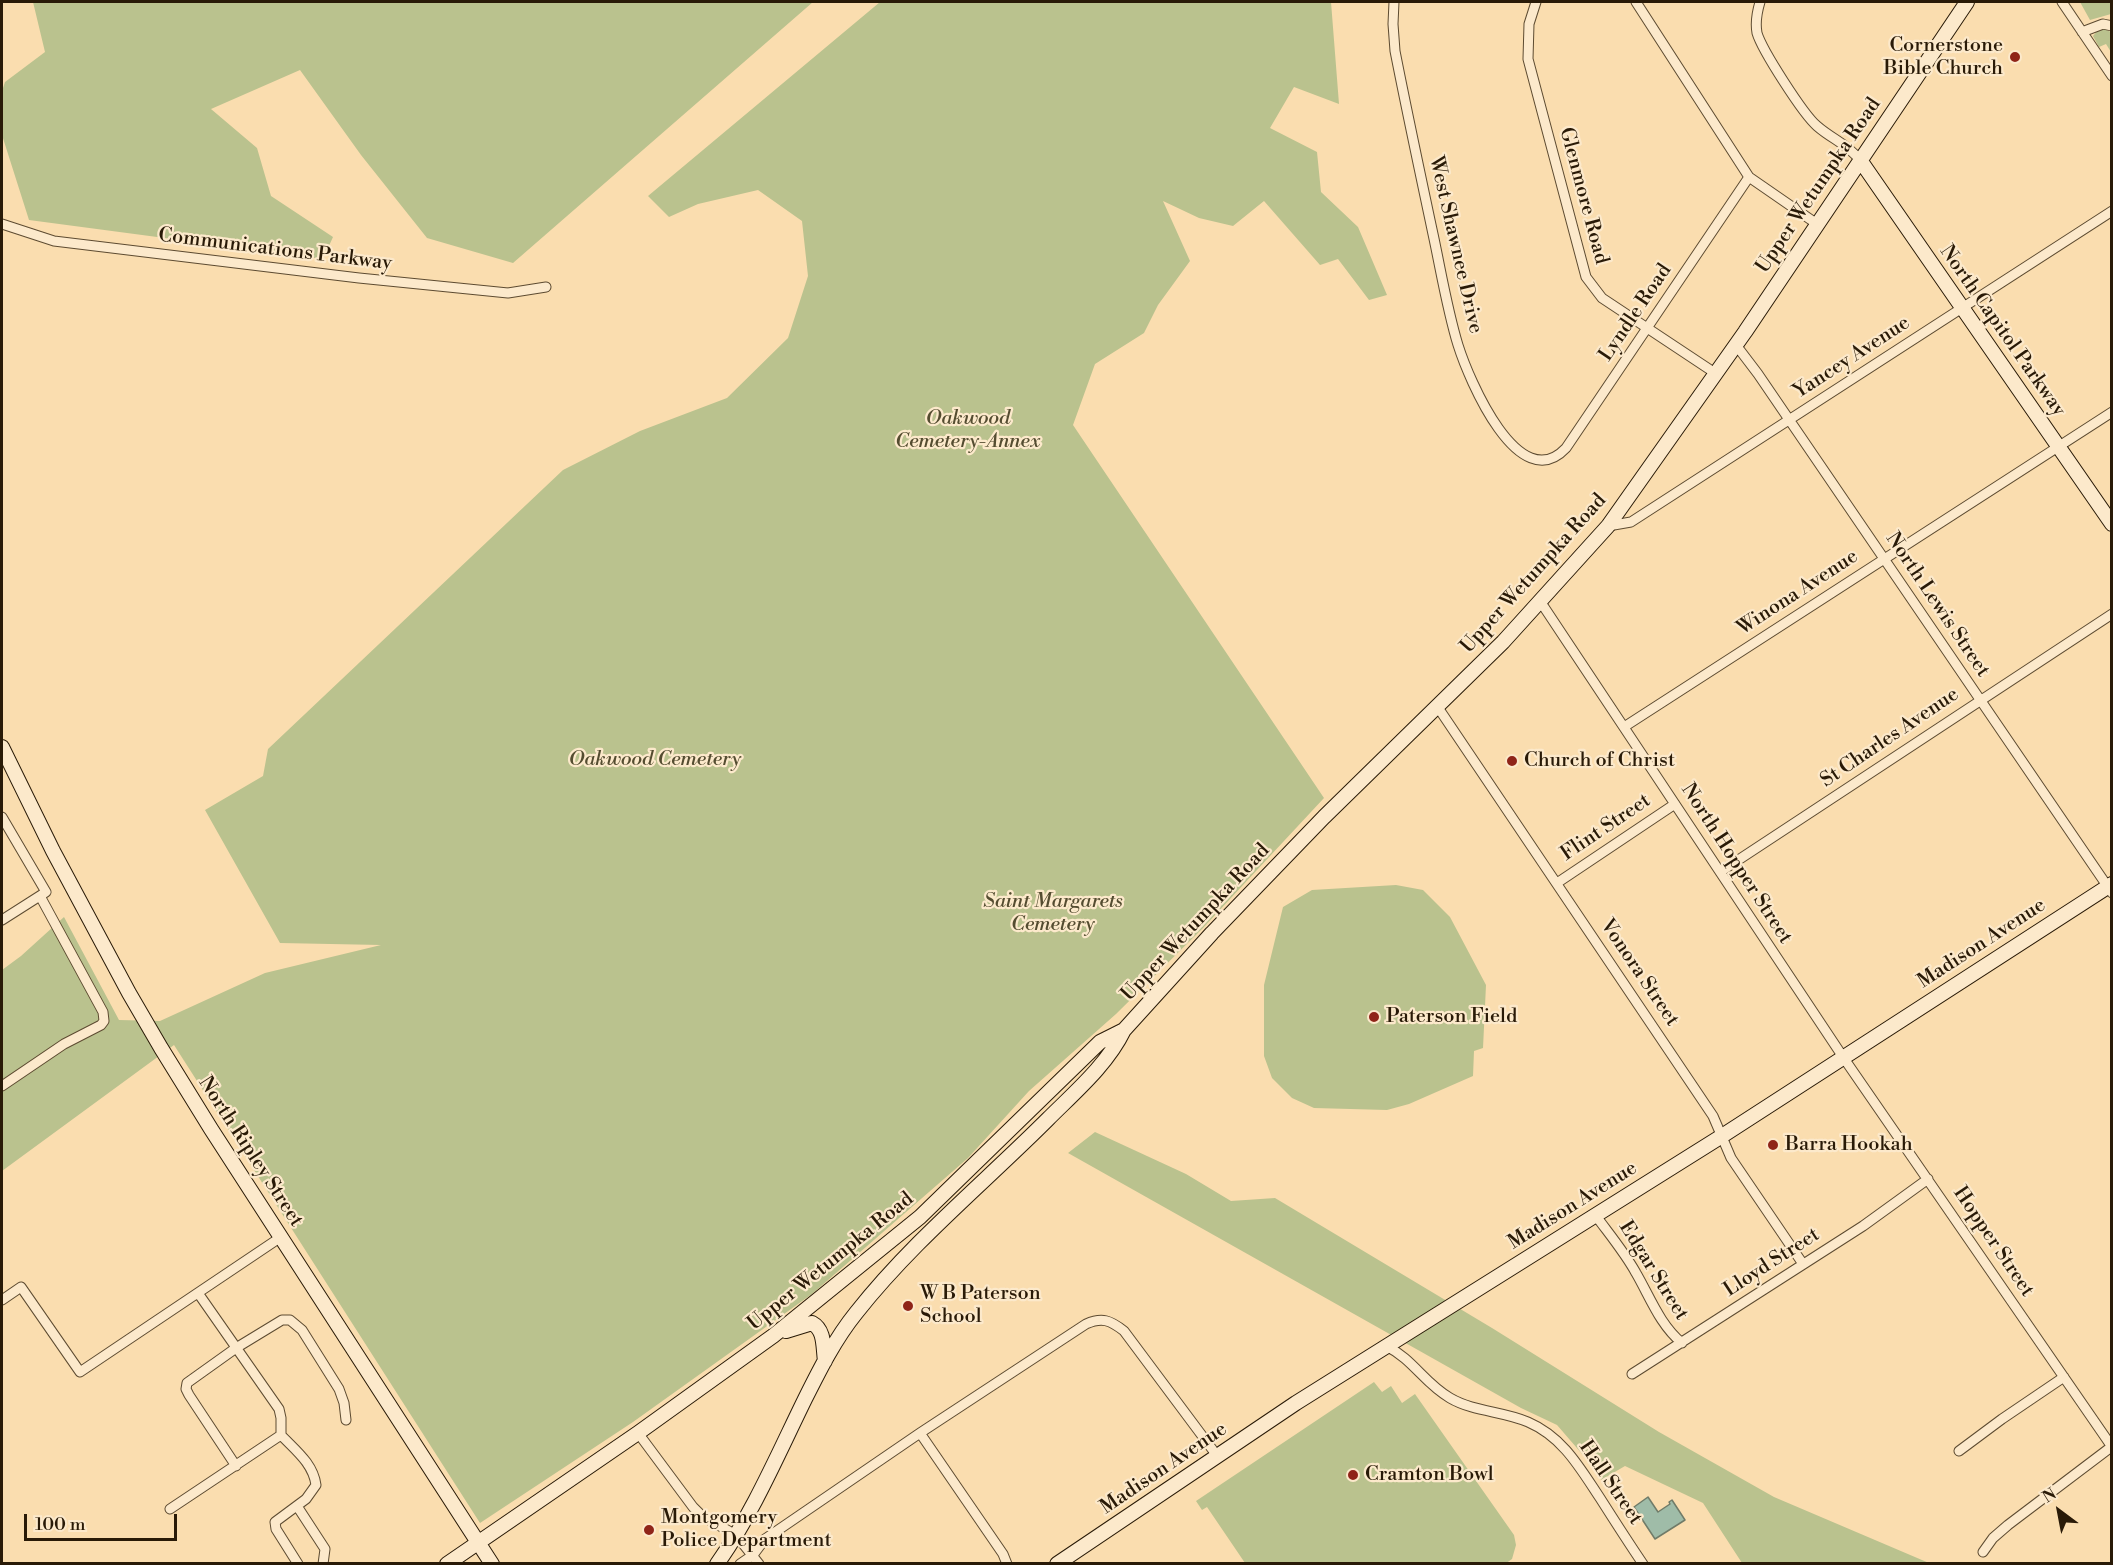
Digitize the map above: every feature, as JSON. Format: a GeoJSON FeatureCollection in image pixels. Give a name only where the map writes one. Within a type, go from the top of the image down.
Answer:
{"type":"FeatureCollection","features":[{"type":"Feature","properties":{"kind":"main road","name":"Upper Wetumpka Road"},"geometry":{"type":"LineString","coordinates":[[717,1563],[736,1535],[843,1330],[879,1285],[1075,1091],[1115,1048],[1124,1030],[1212,933],[1324,817],[1503,642],[1608,526],[1736,345],[1967,2]]}},
{"type":"Feature","properties":{"kind":"main road","name":"North Capitol Parkway"},"geometry":{"type":"LineString","coordinates":[[1860,160],[2112,524]]}},
{"type":"Feature","properties":{"kind":"main road","name":"North Ripley Street"},"geometry":{"type":"LineString","coordinates":[[2,747],[6,766],[161,1048],[492,1563]]}},
{"type":"Feature","properties":{"kind":"main road","name":"Madison Avenue"},"geometry":{"type":"LineString","coordinates":[[1057,1563],[1386,1346],[1596,1216],[2110,888]]}},
{"type":"Feature","properties":{"kind":"main road","name":"Upper Wetumpka Road"},"geometry":{"type":"LineString","coordinates":[[447,1563],[638,1433],[773,1336],[913,1223],[956,1184],[1100,1042],[1124,1030]]}},
{"type":"Feature","properties":{"kind":"main road"},"geometry":{"type":"LineString","coordinates":[[956,1184],[968,1196]]}},
{"type":"Feature","properties":{"kind":"main road"},"geometry":{"type":"LineString","coordinates":[[773,1336],[812,1323],[818,1326],[822,1334],[825,1361]]}},
{"type":"Feature","properties":{"kind":"street","name":"West Shawnee Drive"},"geometry":{"type":"LineString","coordinates":[[1394,2],[1393,24],[1397,62],[1458,345],[1480,396],[1511,444],[1525,456],[1546,461]]}},
{"type":"Feature","properties":{"kind":"street","name":"Glenmore Road"},"geometry":{"type":"LineString","coordinates":[[1536,2],[1529,24],[1528,59],[1582,267],[1592,287],[1602,298],[1715,374]]}},
{"type":"Feature","properties":{"kind":"street"},"geometry":{"type":"LineString","coordinates":[[1636,2],[1749,177],[1817,224]]}},
{"type":"Feature","properties":{"kind":"street"},"geometry":{"type":"LineString","coordinates":[[1760,2],[1756,23],[1757,32],[1769,58],[1815,125],[1849,147],[1860,160]]}},
{"type":"Feature","properties":{"kind":"street"},"geometry":{"type":"LineString","coordinates":[[2062,2],[2112,76]]}},
{"type":"Feature","properties":{"kind":"street"},"geometry":{"type":"LineString","coordinates":[[2082,32],[2103,24],[2112,26]]}},
{"type":"Feature","properties":{"kind":"street","name":"Lyndle Road"},"geometry":{"type":"LineString","coordinates":[[1546,461],[1554,458],[1566,448],[1749,177]]}},
{"type":"Feature","properties":{"kind":"street","name":"Yancey Avenue"},"geometry":{"type":"LineString","coordinates":[[1608,526],[1631,522],[2112,211]]}},
{"type":"Feature","properties":{"kind":"street","name":"Communications Parkway"},"geometry":{"type":"LineString","coordinates":[[2,224],[54,241],[359,278],[508,293],[546,286]]}},
{"type":"Feature","properties":{"kind":"street","name":"North Lewis Street"},"geometry":{"type":"LineString","coordinates":[[1736,345],[2110,888]]}},
{"type":"Feature","properties":{"kind":"street","name":"Winona Avenue"},"geometry":{"type":"LineString","coordinates":[[1624,727],[2112,412]]}},
{"type":"Feature","properties":{"kind":"street","name":"North Hopper Street"},"geometry":{"type":"LineString","coordinates":[[1540,601],[1843,1057]]}},
{"type":"Feature","properties":{"kind":"street","name":"St Charles Avenue"},"geometry":{"type":"LineString","coordinates":[[1720,872],[2112,614]]}},
{"type":"Feature","properties":{"kind":"street","name":"Vonora Street"},"geometry":{"type":"LineString","coordinates":[[1437,706],[1713,1116],[1731,1158],[1803,1264]]}},
{"type":"Feature","properties":{"kind":"street","name":"Flint Street"},"geometry":{"type":"LineString","coordinates":[[1557,883],[1675,804]]}},
{"type":"Feature","properties":{"kind":"street"},"geometry":{"type":"LineString","coordinates":[[2,817],[103,1012],[104,1021],[101,1025],[64,1044],[2,1086]]}},
{"type":"Feature","properties":{"kind":"street"},"geometry":{"type":"LineString","coordinates":[[2,920],[43,894]]}},
{"type":"Feature","properties":{"kind":"street","name":"Hopper Street"},"geometry":{"type":"LineString","coordinates":[[1843,1057],[2111,1447]]}},
{"type":"Feature","properties":{"kind":"street","name":"Lloyd Street"},"geometry":{"type":"LineString","coordinates":[[1632,1374],[1863,1226],[1928,1179]]}},
{"type":"Feature","properties":{"kind":"street","name":"Edgar Street"},"geometry":{"type":"LineString","coordinates":[[1596,1216],[1636,1274],[1667,1329],[1682,1343]]}},
{"type":"Feature","properties":{"kind":"street"},"geometry":{"type":"LineString","coordinates":[[2,1300],[21,1287],[80,1372],[281,1237]]}},
{"type":"Feature","properties":{"kind":"street"},"geometry":{"type":"LineString","coordinates":[[198,1293],[279,1410],[280,1435],[301,1455],[315,1478],[314,1491],[306,1500],[275,1522],[276,1529],[298,1563]]}},
{"type":"Feature","properties":{"kind":"street"},"geometry":{"type":"LineString","coordinates":[[740,1563],[753,1555],[765,1539],[920,1433],[1086,1324],[1102,1319],[1114,1323],[1124,1331],[1218,1456]]}},
{"type":"Feature","properties":{"kind":"street"},"geometry":{"type":"LineString","coordinates":[[236,1466],[186,1389],[187,1383],[236,1348],[282,1320],[297,1323],[339,1389],[346,1420]]}},
{"type":"Feature","properties":{"kind":"street","name":"Hall Street"},"geometry":{"type":"LineString","coordinates":[[1386,1346],[1406,1356],[1433,1386],[1453,1400],[1470,1407],[1521,1419],[1540,1428],[1558,1441],[1578,1465],[1642,1563]]}},
{"type":"Feature","properties":{"kind":"street"},"geometry":{"type":"LineString","coordinates":[[1959,1451],[2064,1377]]}},
{"type":"Feature","properties":{"kind":"street"},"geometry":{"type":"LineString","coordinates":[[638,1433],[693,1507],[702,1516],[736,1535],[759,1563]]}},
{"type":"Feature","properties":{"kind":"street"},"geometry":{"type":"LineString","coordinates":[[920,1433],[1007,1563]]}},
{"type":"Feature","properties":{"kind":"street"},"geometry":{"type":"LineString","coordinates":[[170,1509],[280,1435]]}},
{"type":"Feature","properties":{"kind":"street"},"geometry":{"type":"LineString","coordinates":[[1983,1552],[1993,1538],[2008,1525],[2059,1489],[2111,1447]]}},
{"type":"Feature","properties":{"kind":"street"},"geometry":{"type":"LineString","coordinates":[[297,1506],[325,1549],[322,1563]]}},
{"type":"Feature","properties":{"kind":"green space"},"geometry":{"type":"Polygon","coordinates":[[[33,2],[813,2],[513,263],[427,238],[361,155],[300,70],[211,109],[257,148],[271,196],[333,237],[323,259],[29,220],[2,135],[2,91],[5,82],[45,52],[33,2]]]}},
{"type":"Feature","properties":{"kind":"green space"},"geometry":{"type":"Polygon","coordinates":[[[880,2],[1331,2],[1339,104],[1294,87],[1270,128],[1317,152],[1321,192],[1358,227],[1387,295],[1369,300],[1338,259],[1320,265],[1264,201],[1233,226],[1199,218],[1163,201],[1190,261],[1158,305],[1144,333],[1095,364],[1073,425],[1324,798],[1203,928],[1116,1014],[1029,1091],[968,1158],[812,1294],[633,1422],[480,1523],[174,1045],[2,1171],[2,970],[64,917],[119,1020],[160,1021],[265,973],[381,945],[280,943],[205,810],[263,776],[268,749],[563,470],[640,431],[727,398],[788,338],[808,276],[802,221],[758,190],[698,204],[669,217],[648,196],[880,2]]]}},
{"type":"Feature","properties":{"kind":"green space"},"geometry":{"type":"Polygon","coordinates":[[[2080,2],[2111,2],[2111,14],[2090,20],[2080,2]]]}},
{"type":"Feature","properties":{"kind":"green space"},"geometry":{"type":"Polygon","coordinates":[[[2105,29],[2111,32],[2111,52],[2106,44],[2099,47],[2093,36],[2098,30],[2105,29]]]}},
{"type":"Feature","properties":{"kind":"green space","name":"Paterson Field"},"geometry":{"type":"Polygon","coordinates":[[[1396,885],[1423,890],[1450,917],[1486,985],[1483,1048],[1474,1051],[1473,1076],[1409,1104],[1387,1110],[1314,1108],[1292,1098],[1272,1078],[1264,1056],[1264,985],[1283,907],[1312,890],[1396,885]]]}},
{"type":"Feature","properties":{"kind":"green space"},"geometry":{"type":"Polygon","coordinates":[[[1095,1132],[1186,1174],[1231,1201],[1275,1198],[1492,1328],[1659,1432],[1774,1497],[1929,1563],[1742,1563],[1703,1503],[1625,1466],[1601,1480],[1589,1462],[1557,1425],[1521,1408],[1068,1153],[1095,1132]]]}},
{"type":"Feature","properties":{"kind":"green space","name":"Cramton Bowl"},"geometry":{"type":"Polygon","coordinates":[[[1374,1382],[1382,1392],[1391,1386],[1402,1403],[1415,1394],[1514,1535],[1516,1545],[1512,1559],[1505,1564],[1245,1563],[1207,1507],[1202,1510],[1196,1501],[1374,1382]]]}},
{"type":"Feature","properties":{"kind":"shaded area"},"geometry":{"type":"Polygon","coordinates":[[[1648,1497],[1658,1512],[1672,1500],[1685,1520],[1655,1539],[1634,1507],[1648,1497]]]}},
{"type":"Feature","properties":{"kind":"place","name":"Cornerstone Bible Church"},"geometry":{"type":"Point","coordinates":[2015,57]}},
{"type":"Feature","properties":{"kind":"place","name":"Church of Christ"},"geometry":{"type":"Point","coordinates":[1512,761]}},
{"type":"Feature","properties":{"kind":"place","name":"Paterson Field"},"geometry":{"type":"Point","coordinates":[1374,1017]}},
{"type":"Feature","properties":{"kind":"place","name":"Barra Hookah"},"geometry":{"type":"Point","coordinates":[1773,1145]}},
{"type":"Feature","properties":{"kind":"place","name":"W B Paterson School"},"geometry":{"type":"Point","coordinates":[908,1306]}},
{"type":"Feature","properties":{"kind":"place","name":"Cramton Bowl"},"geometry":{"type":"Point","coordinates":[1353,1475]}},
{"type":"Feature","properties":{"kind":"place","name":"Montgomery Police Department"},"geometry":{"type":"Point","coordinates":[649,1530]}},
{"type":"Feature","properties":{"kind":"park label","name":"Oakwood Cemetery-Annex"},"geometry":{"type":"Point","coordinates":[968,430]}},
{"type":"Feature","properties":{"kind":"park label","name":"Oakwood Cemetery"},"geometry":{"type":"Point","coordinates":[655,760]}},
{"type":"Feature","properties":{"kind":"park label","name":"Saint Margarets Cemetery"},"geometry":{"type":"Point","coordinates":[1053,914]}}]}
